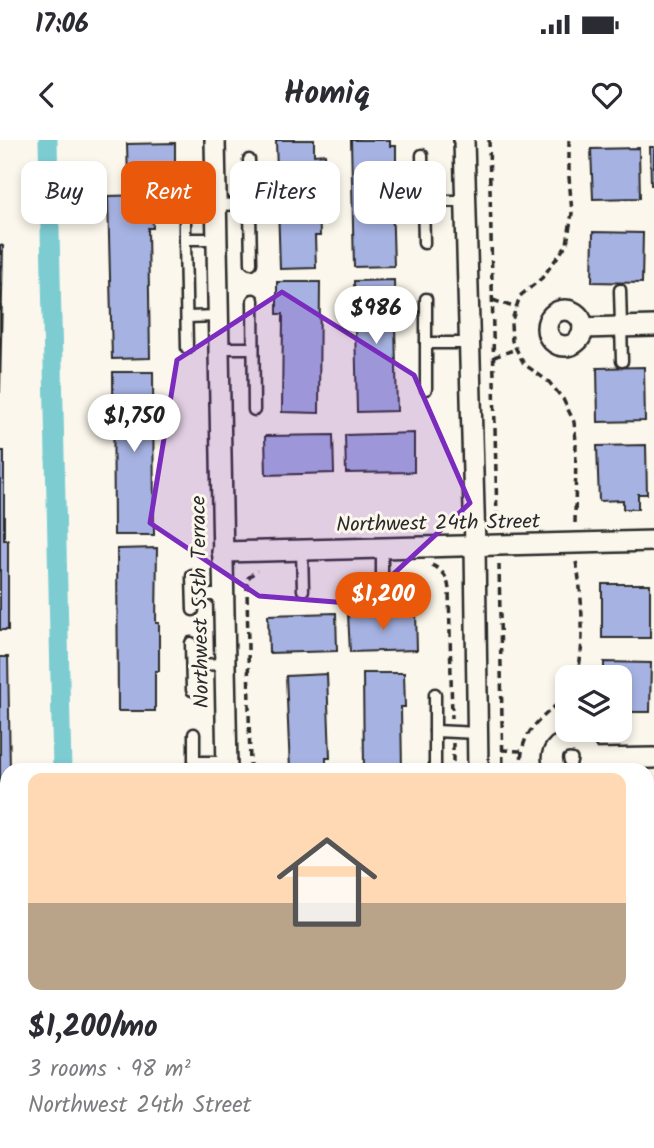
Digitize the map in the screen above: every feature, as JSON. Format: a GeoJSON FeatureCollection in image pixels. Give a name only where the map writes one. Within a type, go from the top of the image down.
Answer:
{"type":"FeatureCollection","features":[{"type":"Feature","properties":{"kind":"street","name":"Northwest 55th Terrace"},"geometry":{"type":"LineString","coordinates":[[215,140],[215,161]]}},
{"type":"Feature","properties":{"kind":"street"},"geometry":{"type":"LineString","coordinates":[[464,140],[478,763]]}},
{"type":"Feature","properties":{"kind":"street","name":"Northwest 55th Terrace"},"geometry":{"type":"LineString","coordinates":[[216,205],[227,763]]}},
{"type":"Feature","properties":{"kind":"street"},"geometry":{"type":"LineString","coordinates":[[583,328],[654,326]]}},
{"type":"Feature","properties":{"kind":"street","name":"Northwest 24th Street"},"geometry":{"type":"LineString","coordinates":[[222,552],[475,546],[575,531],[654,541]]}},
{"type":"Feature","properties":{"kind":"street"},"geometry":{"type":"LineString","coordinates":[[554,763],[554,750],[569,742],[584,749],[587,763]]}},
{"type":"Feature","properties":{"kind":"street"},"geometry":{"type":"LineString","coordinates":[[606,763],[654,758]]}},
{"type":"Feature","properties":{"kind":"lane"},"geometry":{"type":"LineString","coordinates":[[422,155],[422,161]]}},
{"type":"Feature","properties":{"kind":"lane"},"geometry":{"type":"LineString","coordinates":[[446,201],[466,201]]}},
{"type":"Feature","properties":{"kind":"lane"},"geometry":{"type":"LineString","coordinates":[[216,205],[230,205]]}},
{"type":"Feature","properties":{"kind":"lane"},"geometry":{"type":"LineString","coordinates":[[185,224],[187,348]]}},
{"type":"Feature","properties":{"kind":"lane"},"geometry":{"type":"LineString","coordinates":[[250,224],[251,263]]}},
{"type":"Feature","properties":{"kind":"lane"},"geometry":{"type":"LineString","coordinates":[[424,224],[424,243]]}},
{"type":"Feature","properties":{"kind":"lane"},"geometry":{"type":"LineString","coordinates":[[185,239],[217,239]]}},
{"type":"Feature","properties":{"kind":"lane"},"geometry":{"type":"LineString","coordinates":[[620,290],[622,361]]}},
{"type":"Feature","properties":{"kind":"lane"},"geometry":{"type":"LineString","coordinates":[[426,299],[426,389]]}},
{"type":"Feature","properties":{"kind":"lane"},"geometry":{"type":"LineString","coordinates":[[253,300],[254,410]]}},
{"type":"Feature","properties":{"kind":"lane"},"geometry":{"type":"LineString","coordinates":[[187,317],[218,316]]}},
{"type":"Feature","properties":{"kind":"lane"},"geometry":{"type":"LineString","coordinates":[[426,342],[470,343]]}},
{"type":"Feature","properties":{"kind":"lane"},"geometry":{"type":"LineString","coordinates":[[219,348],[253,348]]}},
{"type":"Feature","properties":{"kind":"lane"},"geometry":{"type":"LineString","coordinates":[[382,548],[382,588]]}},
{"type":"Feature","properties":{"kind":"lane"},"geometry":{"type":"LineString","coordinates":[[302,550],[303,590]]}},
{"type":"Feature","properties":{"kind":"lane"},"geometry":{"type":"LineString","coordinates":[[192,576],[193,610]]}},
{"type":"Feature","properties":{"kind":"lane"},"geometry":{"type":"LineString","coordinates":[[193,595],[223,595]]}},
{"type":"Feature","properties":{"kind":"lane"},"geometry":{"type":"LineString","coordinates":[[191,643],[192,690]]}},
{"type":"Feature","properties":{"kind":"lane"},"geometry":{"type":"LineString","coordinates":[[192,665],[225,664]]}},
{"type":"Feature","properties":{"kind":"lane"},"geometry":{"type":"LineString","coordinates":[[435,694],[435,763]]}},
{"type":"Feature","properties":{"kind":"lane"},"geometry":{"type":"LineString","coordinates":[[435,731],[478,733]]}},
{"type":"Feature","properties":{"kind":"lane"},"geometry":{"type":"LineString","coordinates":[[194,734],[194,763]]}},
{"type":"Feature","properties":{"kind":"path"},"geometry":{"type":"LineString","coordinates":[[489,140],[497,522],[495,534]]}},
{"type":"Feature","properties":{"kind":"path"},"geometry":{"type":"LineString","coordinates":[[569,140],[572,213],[567,244],[542,278],[520,296],[511,323],[512,341],[524,364],[549,382],[563,399],[574,422],[576,564],[580,574],[581,645],[578,665]]}},
{"type":"Feature","properties":{"kind":"path"},"geometry":{"type":"LineString","coordinates":[[493,300],[516,309]]}},
{"type":"Feature","properties":{"kind":"path"},"geometry":{"type":"LineString","coordinates":[[494,357],[516,349]]}},
{"type":"Feature","properties":{"kind":"path"},"geometry":{"type":"LineString","coordinates":[[497,522],[516,521],[540,525]]}},
{"type":"Feature","properties":{"kind":"path"},"geometry":{"type":"LineString","coordinates":[[428,564],[442,571],[448,580],[453,763]]}},
{"type":"Feature","properties":{"kind":"path"},"geometry":{"type":"LineString","coordinates":[[499,564],[503,763]]}},
{"type":"Feature","properties":{"kind":"path"},"geometry":{"type":"LineString","coordinates":[[250,763],[247,587],[252,573],[266,568]]}},
{"type":"Feature","properties":{"kind":"path"},"geometry":{"type":"LineString","coordinates":[[522,763],[522,751],[528,731],[555,706]]}},
{"type":"Feature","properties":{"kind":"path"},"geometry":{"type":"LineString","coordinates":[[502,750],[522,751]]}},
{"type":"Feature","properties":{"kind":"highlighted area"},"geometry":{"type":"Polygon","coordinates":[[[282,292],[414,375],[470,503],[361,604],[259,596],[150,523],[177,360],[282,292]]]}},
{"type":"Feature","properties":{"kind":"building"},"geometry":{"type":"Polygon","coordinates":[[[276,140],[314,140],[314,155],[325,154],[325,161],[277,161],[276,140]]]}},
{"type":"Feature","properties":{"kind":"building"},"geometry":{"type":"Polygon","coordinates":[[[351,140],[390,140],[390,146],[396,146],[396,161],[354,161],[354,224],[393,224],[394,266],[354,267],[351,140]]]}},
{"type":"Feature","properties":{"kind":"building"},"geometry":{"type":"Polygon","coordinates":[[[175,143],[175,161],[127,161],[127,144],[175,143]]]}},
{"type":"Feature","properties":{"kind":"building"},"geometry":{"type":"Polygon","coordinates":[[[650,147],[654,147],[654,185],[651,185],[650,147]]]}},
{"type":"Feature","properties":{"kind":"building"},"geometry":{"type":"Polygon","coordinates":[[[639,148],[640,198],[593,199],[591,149],[639,148]]]}},
{"type":"Feature","properties":{"kind":"building"},"geometry":{"type":"Polygon","coordinates":[[[108,196],[121,196],[121,224],[153,224],[153,228],[148,228],[150,358],[112,359],[108,196]]]}},
{"type":"Feature","properties":{"kind":"building"},"geometry":{"type":"Polygon","coordinates":[[[279,224],[320,224],[320,236],[315,236],[316,268],[280,269],[279,224]]]}},
{"type":"Feature","properties":{"kind":"building"},"geometry":{"type":"Polygon","coordinates":[[[593,232],[643,233],[642,283],[592,282],[593,232]]]}},
{"type":"Feature","properties":{"kind":"building"},"geometry":{"type":"Polygon","coordinates":[[[0,245],[3,246],[0,393],[0,245]]]}},
{"type":"Feature","properties":{"kind":"building"},"geometry":{"type":"Polygon","coordinates":[[[394,280],[397,411],[357,412],[354,281],[394,280]]]}},
{"type":"Feature","properties":{"kind":"building"},"geometry":{"type":"Polygon","coordinates":[[[277,282],[320,282],[319,413],[282,412],[283,314],[277,314],[277,282]]]}},
{"type":"Feature","properties":{"kind":"building"},"geometry":{"type":"Polygon","coordinates":[[[644,367],[645,421],[598,422],[597,368],[644,367]]]}},
{"type":"Feature","properties":{"kind":"building"},"geometry":{"type":"Polygon","coordinates":[[[113,372],[153,372],[154,535],[114,535],[113,372]]]}},
{"type":"Feature","properties":{"kind":"building"},"geometry":{"type":"Polygon","coordinates":[[[414,433],[414,472],[346,473],[345,435],[414,433]]]}},
{"type":"Feature","properties":{"kind":"building"},"geometry":{"type":"Polygon","coordinates":[[[333,435],[334,473],[266,475],[265,436],[333,435]]]}},
{"type":"Feature","properties":{"kind":"building"},"geometry":{"type":"Polygon","coordinates":[[[646,445],[647,494],[638,494],[638,509],[623,509],[623,500],[599,501],[597,446],[646,445]]]}},
{"type":"Feature","properties":{"kind":"building"},"geometry":{"type":"Polygon","coordinates":[[[0,451],[4,451],[4,540],[8,540],[8,630],[0,630],[0,451]]]}},
{"type":"Feature","properties":{"kind":"building"},"geometry":{"type":"Polygon","coordinates":[[[157,548],[156,623],[159,623],[159,671],[155,671],[155,711],[118,711],[117,549],[157,548]]]}},
{"type":"Feature","properties":{"kind":"building"},"geometry":{"type":"Polygon","coordinates":[[[602,584],[650,584],[650,638],[602,638],[602,584]]]}},
{"type":"Feature","properties":{"kind":"building"},"geometry":{"type":"Polygon","coordinates":[[[416,612],[417,650],[350,652],[348,614],[416,612]]]}},
{"type":"Feature","properties":{"kind":"building"},"geometry":{"type":"Polygon","coordinates":[[[336,613],[337,651],[269,653],[268,615],[336,613]]]}},
{"type":"Feature","properties":{"kind":"building"},"geometry":{"type":"Polygon","coordinates":[[[0,657],[8,657],[10,763],[0,763],[0,657]]]}},
{"type":"Feature","properties":{"kind":"building"},"geometry":{"type":"Polygon","coordinates":[[[604,662],[651,663],[650,712],[632,712],[632,665],[604,665],[604,662]]]}},
{"type":"Feature","properties":{"kind":"building"},"geometry":{"type":"Polygon","coordinates":[[[363,673],[404,673],[405,707],[401,707],[402,763],[364,763],[363,673]]]}},
{"type":"Feature","properties":{"kind":"building"},"geometry":{"type":"Polygon","coordinates":[[[327,674],[330,758],[326,758],[326,763],[290,763],[286,676],[327,674]]]}},
{"type":"Feature","properties":{"kind":"waterway"},"geometry":{"type":"LineString","coordinates":[[48,140],[62,763]]}}]}
